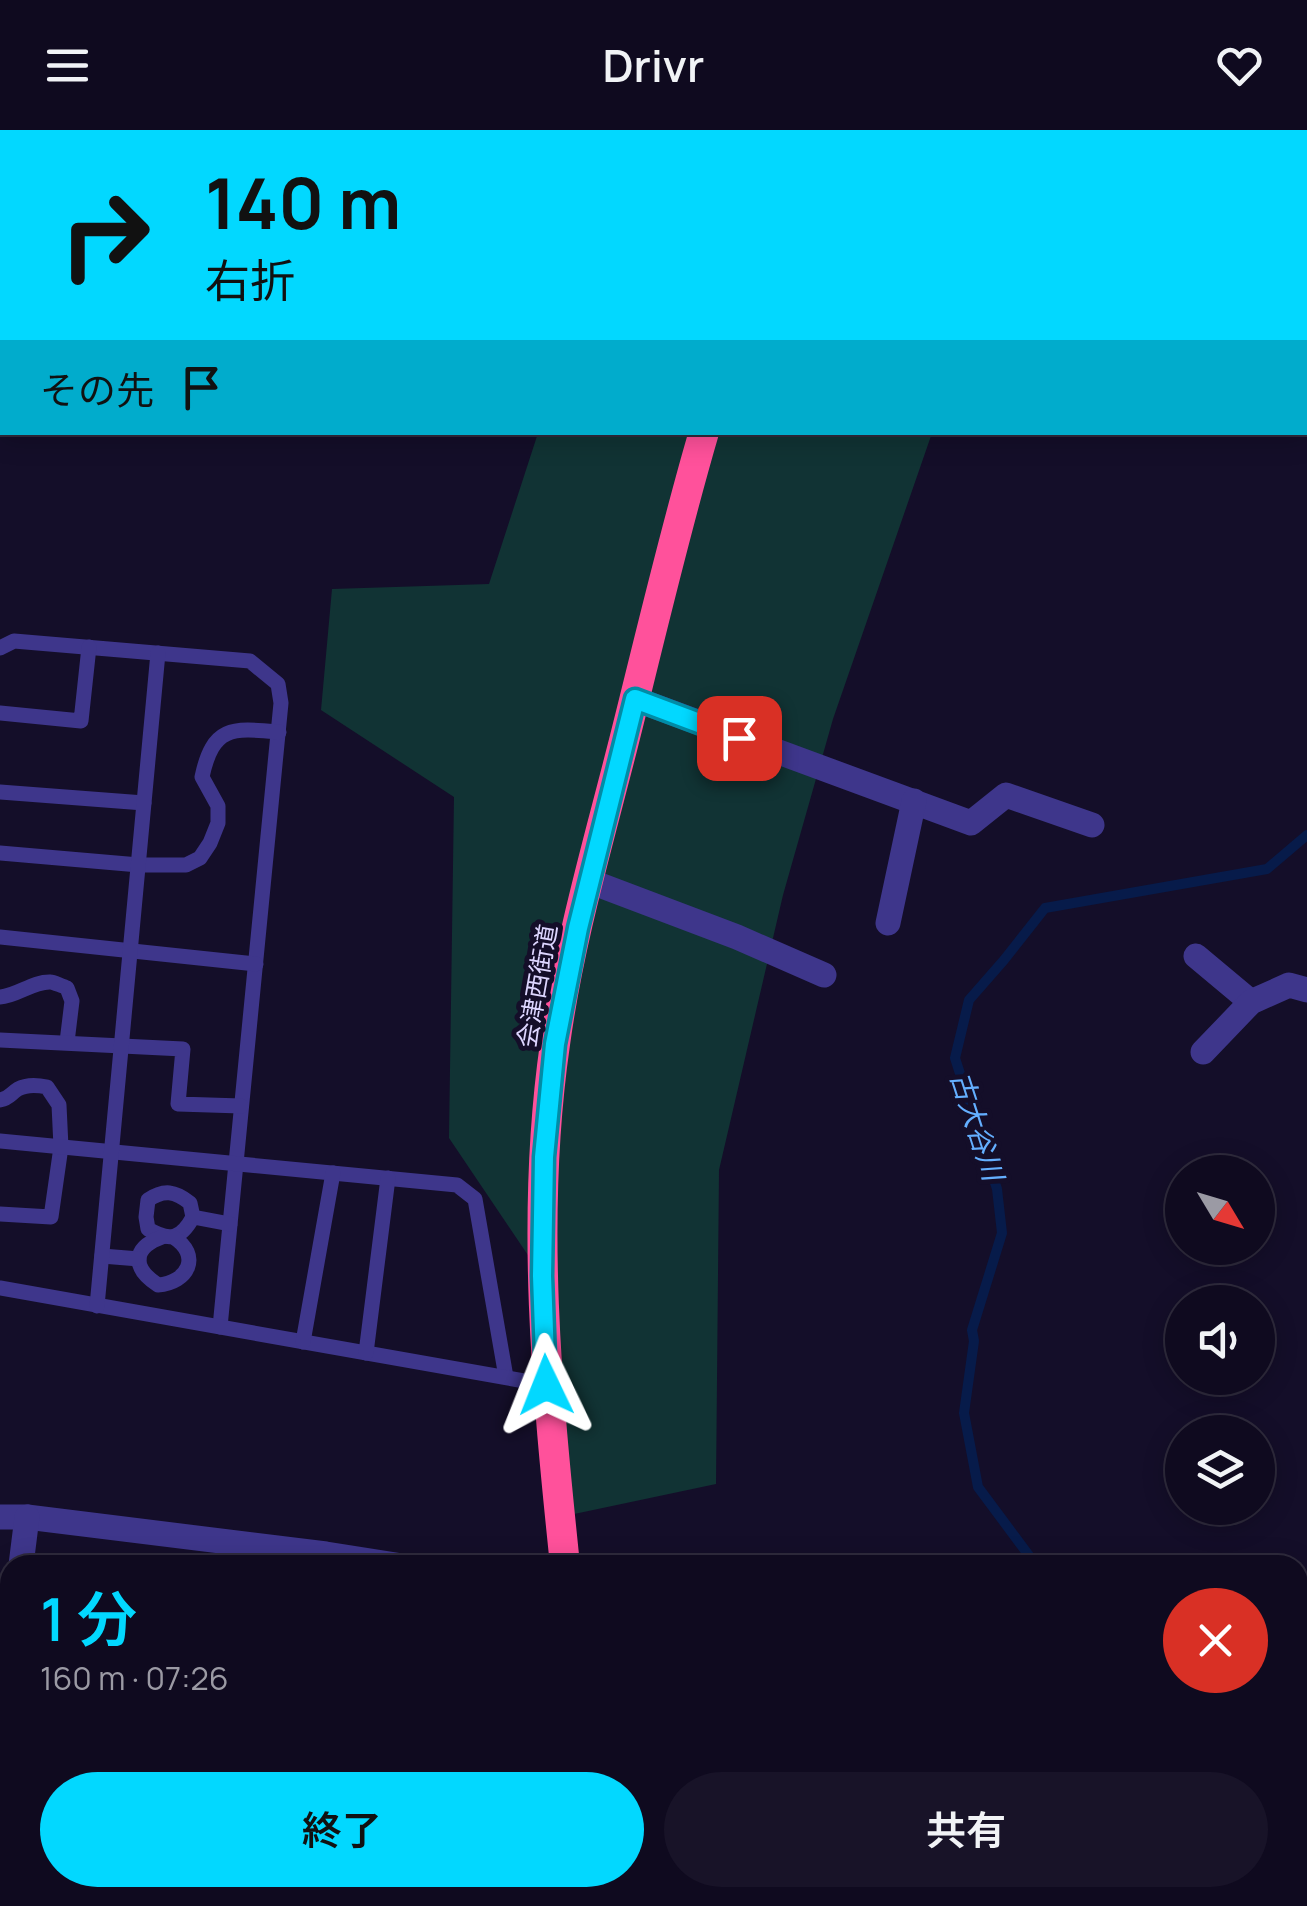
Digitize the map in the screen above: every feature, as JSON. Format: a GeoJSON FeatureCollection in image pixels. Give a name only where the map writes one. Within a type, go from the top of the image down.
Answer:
{"type":"FeatureCollection","features":[{"type":"Feature","properties":{"kind":"highway","name":"会津西街道"},"geometry":{"type":"LineString","coordinates":[[565,1555],[546,1385],[542,1276],[544,1157],[555,1044],[589,882],[703,435]]}},
{"type":"Feature","properties":{"kind":"street"},"geometry":{"type":"LineString","coordinates":[[635,699],[972,822],[1006,795],[1092,825]]}},
{"type":"Feature","properties":{"kind":"street"},"geometry":{"type":"LineString","coordinates":[[888,923],[914,801]]}},
{"type":"Feature","properties":{"kind":"street"},"geometry":{"type":"LineString","coordinates":[[589,882],[824,974]]}},
{"type":"Feature","properties":{"kind":"street"},"geometry":{"type":"LineString","coordinates":[[1196,956],[1251,1002]]}},
{"type":"Feature","properties":{"kind":"street"},"geometry":{"type":"LineString","coordinates":[[1202,1052],[1251,1002],[1289,985],[1307,990]]}},
{"type":"Feature","properties":{"kind":"street"},"geometry":{"type":"LineString","coordinates":[[0,1516],[332,1555]]}},
{"type":"Feature","properties":{"kind":"street"},"geometry":{"type":"LineString","coordinates":[[22,1555],[27,1518]]}},
{"type":"Feature","properties":{"kind":"lane"},"geometry":{"type":"LineString","coordinates":[[0,648],[14,641],[250,661],[278,684],[282,703],[220,1327]]}},
{"type":"Feature","properties":{"kind":"lane"},"geometry":{"type":"LineString","coordinates":[[0,713],[81,721],[89,647]]}},
{"type":"Feature","properties":{"kind":"lane"},"geometry":{"type":"LineString","coordinates":[[97,1306],[158,653]]}},
{"type":"Feature","properties":{"kind":"lane"},"geometry":{"type":"LineString","coordinates":[[0,854],[139,865],[186,864],[200,858],[218,823],[218,806],[202,776],[209,748],[221,737],[242,728],[278,732]]}},
{"type":"Feature","properties":{"kind":"lane"},"geometry":{"type":"LineString","coordinates":[[0,792],[144,803]]}},
{"type":"Feature","properties":{"kind":"lane"},"geometry":{"type":"LineString","coordinates":[[0,938],[256,964]]}},
{"type":"Feature","properties":{"kind":"lane"},"geometry":{"type":"LineString","coordinates":[[0,997],[52,982],[68,988],[72,1001],[67,1042]]}},
{"type":"Feature","properties":{"kind":"lane"},"geometry":{"type":"LineString","coordinates":[[0,1040],[182,1049],[178,1104],[242,1106]]}},
{"type":"Feature","properties":{"kind":"lane"},"geometry":{"type":"LineString","coordinates":[[0,1100],[9,1099],[20,1088],[47,1086],[60,1105],[61,1147],[51,1217],[0,1214]]}},
{"type":"Feature","properties":{"kind":"lane"},"geometry":{"type":"LineString","coordinates":[[0,1141],[457,1185],[476,1199],[506,1377]]}},
{"type":"Feature","properties":{"kind":"lane"},"geometry":{"type":"LineString","coordinates":[[302,1342],[333,1173]]}},
{"type":"Feature","properties":{"kind":"lane"},"geometry":{"type":"LineString","coordinates":[[366,1352],[388,1178]]}},
{"type":"Feature","properties":{"kind":"lane"},"geometry":{"type":"LineString","coordinates":[[193,1217],[185,1231],[167,1237],[143,1247],[139,1259],[142,1272],[158,1285],[175,1282],[184,1273],[189,1255],[184,1244],[167,1237],[148,1229],[148,1200],[166,1192],[178,1194],[190,1203],[193,1217]]}},
{"type":"Feature","properties":{"kind":"lane"},"geometry":{"type":"LineString","coordinates":[[193,1217],[230,1224]]}},
{"type":"Feature","properties":{"kind":"lane"},"geometry":{"type":"LineString","coordinates":[[102,1256],[139,1259]]}},
{"type":"Feature","properties":{"kind":"lane"},"geometry":{"type":"LineString","coordinates":[[0,1288],[546,1385]]}},
{"type":"Feature","properties":{"kind":"green space"},"geometry":{"type":"Polygon","coordinates":[[[537,435],[931,435],[833,719],[783,895],[719,1170],[716,1484],[560,1517],[542,1276],[449,1138],[454,797],[321,710],[332,589],[489,584],[537,435]]]}},
{"type":"Feature","properties":{"kind":"waterway","name":"古大谷川"},"geometry":{"type":"LineString","coordinates":[[1029,1555],[978,1487],[964,1413],[974,1341],[972,1330],[1002,1233],[997,1189],[955,1058],[969,1000],[1045,908],[1267,869],[1307,835]]}},
{"type":"Feature","properties":{"kind":"route"},"geometry":{"type":"LineString","coordinates":[[546,1385],[542,1276],[544,1157],[555,1044],[600,833],[635,699],[739,738]]}}]}
